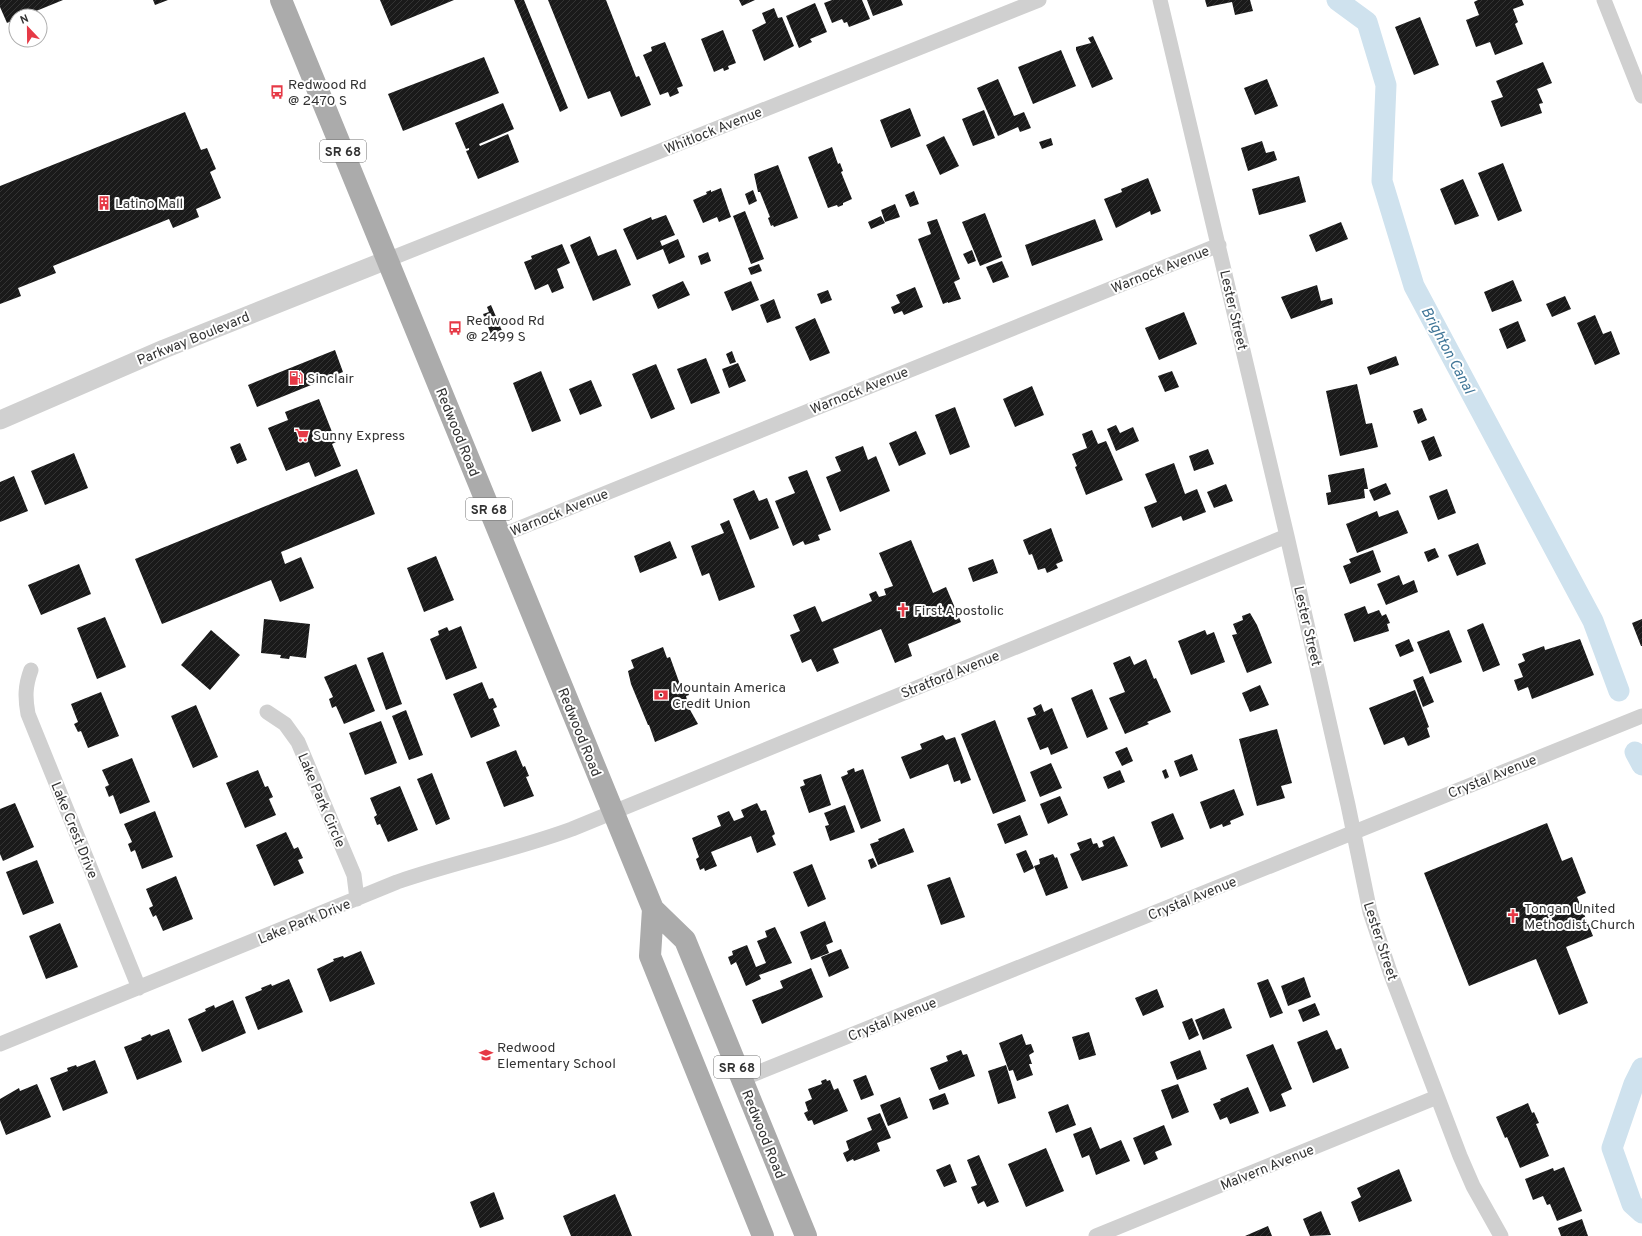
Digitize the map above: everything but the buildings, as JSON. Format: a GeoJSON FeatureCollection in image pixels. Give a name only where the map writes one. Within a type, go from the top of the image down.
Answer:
{"type":"FeatureCollection","features":[{"type":"Feature","properties":{"kind":"main road","name":"Redwood Road"},"geometry":{"type":"LineString","coordinates":[[281,0],[653,909],[685,940],[806,1236]]}},
{"type":"Feature","properties":{"kind":"main road","name":"Redwood Road"},"geometry":{"type":"LineString","coordinates":[[653,909],[650,956],[763,1236]]}},
{"type":"Feature","properties":{"kind":"street","name":"Whitlock Avenue"},"geometry":{"type":"LineString","coordinates":[[387,260],[1039,0]]}},
{"type":"Feature","properties":{"kind":"street","name":"Lester Street"},"geometry":{"type":"LineString","coordinates":[[1160,0],[1287,536],[1354,832],[1364,885],[1377,934],[1437,1097],[1473,1186],[1501,1236]]}},
{"type":"Feature","properties":{"kind":"street"},"geometry":{"type":"LineString","coordinates":[[1604,0],[1642,96]]}},
{"type":"Feature","properties":{"kind":"street","name":"Warnock Avenue"},"geometry":{"type":"LineString","coordinates":[[500,536],[1219,245]]}},
{"type":"Feature","properties":{"kind":"street","name":"Parkway Boulevard"},"geometry":{"type":"LineString","coordinates":[[0,420],[164,349],[387,260]]}},
{"type":"Feature","properties":{"kind":"street","name":"Stratford Avenue"},"geometry":{"type":"LineString","coordinates":[[613,812],[1287,536]]}},
{"type":"Feature","properties":{"kind":"street","name":"Lake Crest Drive"},"geometry":{"type":"LineString","coordinates":[[31,670],[26,683],[25,698],[28,714],[139,988]]}},
{"type":"Feature","properties":{"kind":"street","name":"Lake Park Circle"},"geometry":{"type":"LineString","coordinates":[[267,712],[285,724],[298,742],[354,875],[357,899]]}},
{"type":"Feature","properties":{"kind":"street","name":"Crystal Avenue"},"geometry":{"type":"LineString","coordinates":[[742,1080],[1642,716]]}},
{"type":"Feature","properties":{"kind":"street","name":"Lake Park Drive"},"geometry":{"type":"LineString","coordinates":[[0,1044],[428,871],[534,843],[613,812]]}},
{"type":"Feature","properties":{"kind":"street","name":"Malvern Avenue"},"geometry":{"type":"LineString","coordinates":[[1096,1236],[1437,1097]]}},
{"type":"Feature","properties":{"kind":"waterway","name":"Brighton Canal"},"geometry":{"type":"LineString","coordinates":[[1337,0],[1367,22],[1386,85],[1382,181],[1414,286],[1593,621],[1619,691]]}},
{"type":"Feature","properties":{"kind":"waterway","name":"Brighton Canal"},"geometry":{"type":"LineString","coordinates":[[1635,752],[1642,765]]}},
{"type":"Feature","properties":{"kind":"waterway","name":"Brighton Canal"},"geometry":{"type":"LineString","coordinates":[[1642,1068],[1634,1084],[1612,1148],[1632,1204],[1642,1213]]}},
{"type":"Feature","properties":{"kind":"place","name":"Redwood Rd @ 2470 S"},"geometry":{"type":"Point","coordinates":[277,92]}},
{"type":"Feature","properties":{"kind":"place","name":"Latino Mall"},"geometry":{"type":"Point","coordinates":[104,203]}},
{"type":"Feature","properties":{"kind":"place","name":"Redwood Rd @ 2499 S"},"geometry":{"type":"Point","coordinates":[455,328]}},
{"type":"Feature","properties":{"kind":"place","name":"Sinclair"},"geometry":{"type":"Point","coordinates":[296,378]}},
{"type":"Feature","properties":{"kind":"place","name":"Sunny Express"},"geometry":{"type":"Point","coordinates":[302,435]}},
{"type":"Feature","properties":{"kind":"place","name":"First Apostolic"},"geometry":{"type":"Point","coordinates":[903,610]}},
{"type":"Feature","properties":{"kind":"place","name":"Mountain America Credit Union"},"geometry":{"type":"Point","coordinates":[661,695]}},
{"type":"Feature","properties":{"kind":"place","name":"Tongan United Methodist Church"},"geometry":{"type":"Point","coordinates":[1513,916]}},
{"type":"Feature","properties":{"kind":"place","name":"Redwood Elementary School"},"geometry":{"type":"Point","coordinates":[486,1055]}}]}
